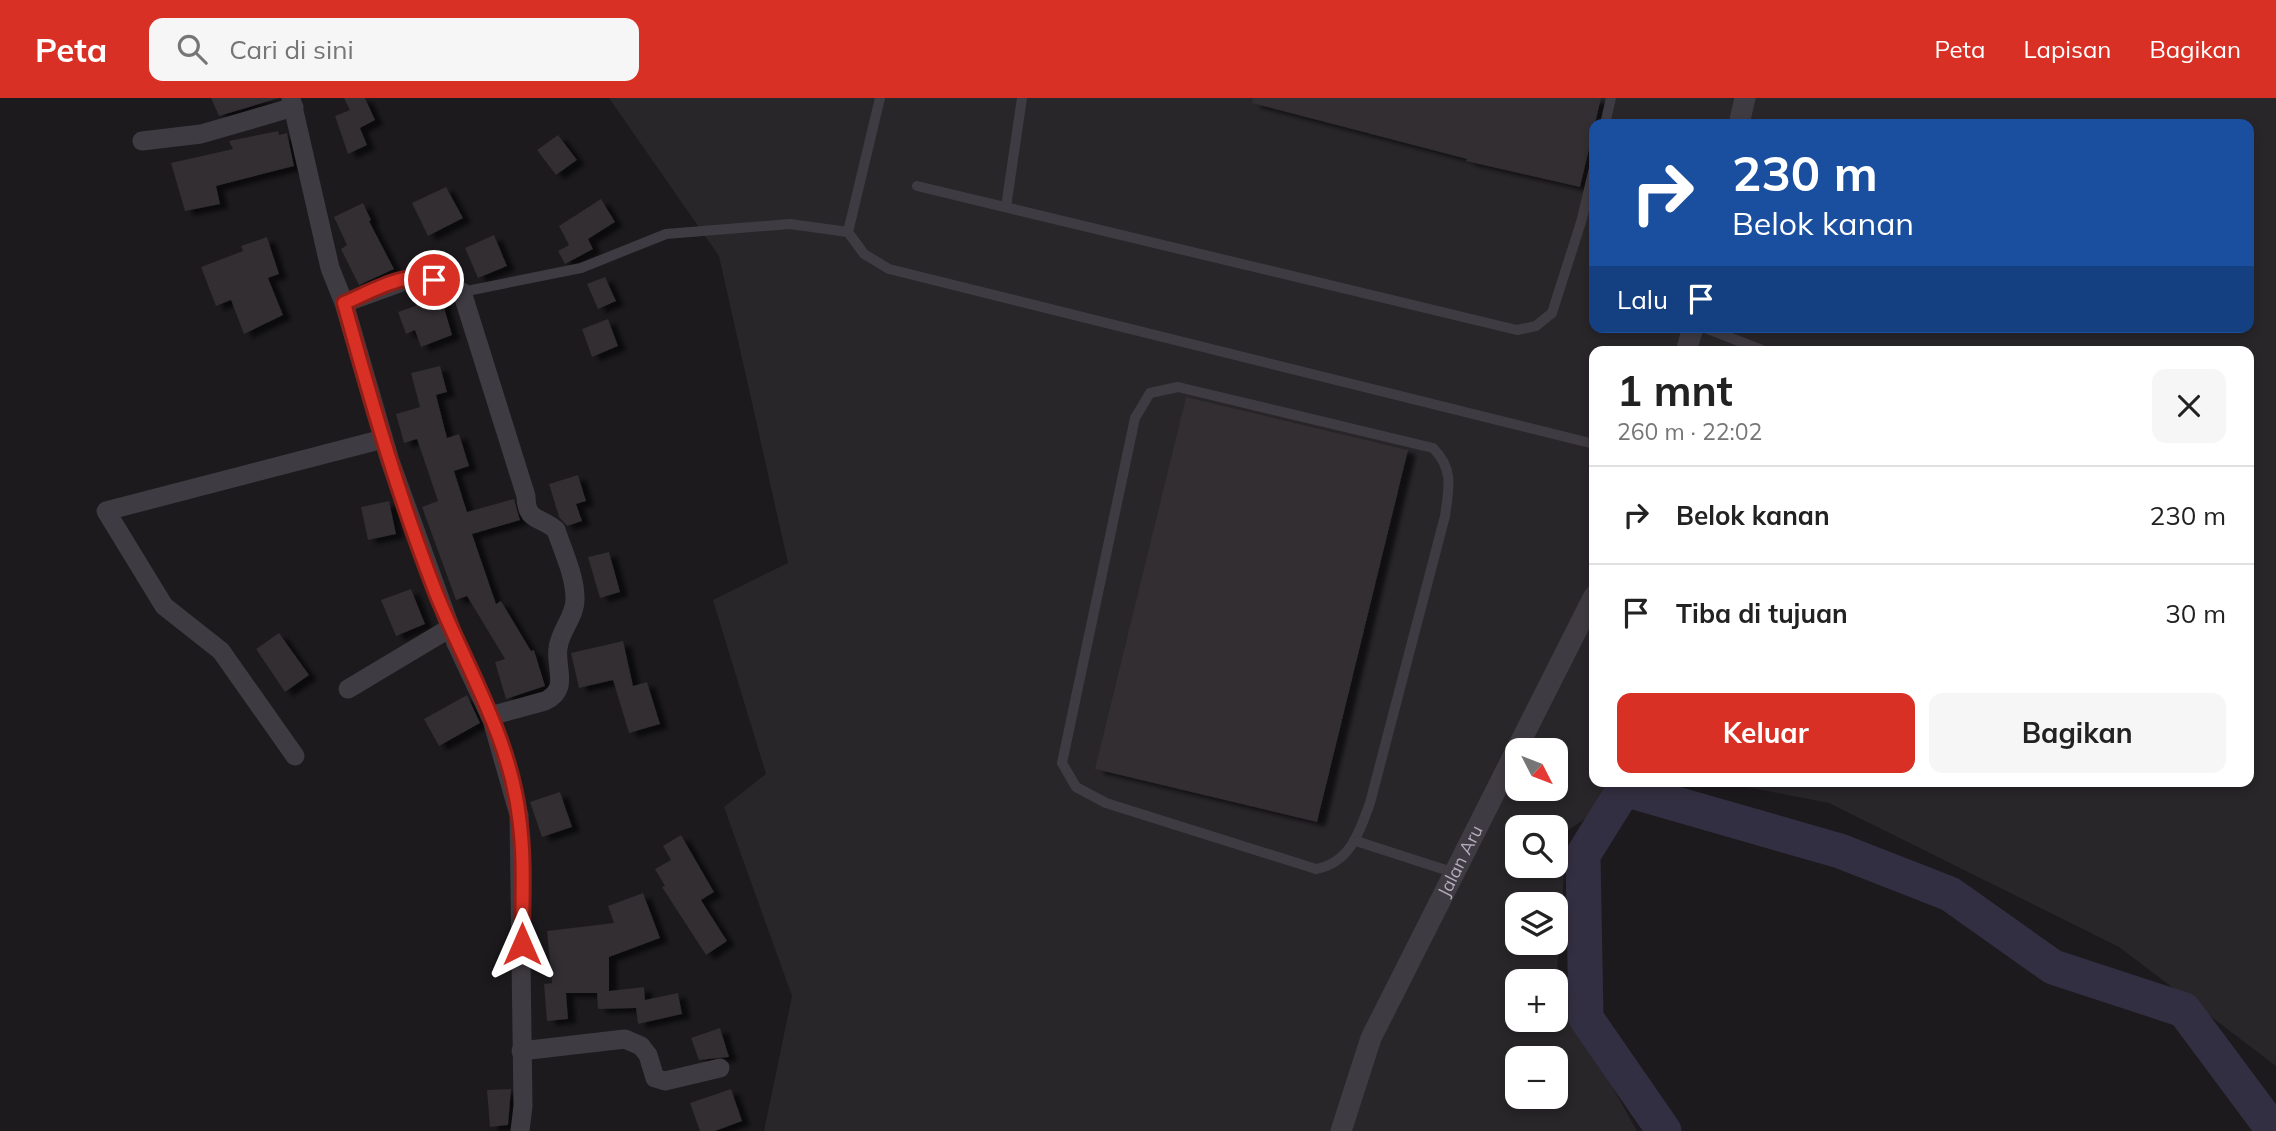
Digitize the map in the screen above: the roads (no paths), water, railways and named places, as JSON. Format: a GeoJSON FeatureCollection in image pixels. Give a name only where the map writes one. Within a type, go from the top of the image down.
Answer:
{"type":"FeatureCollection","features":[{"type":"Feature","properties":{"kind":"street"},"geometry":{"type":"LineString","coordinates":[[1740,119],[1745,98]]}},
{"type":"Feature","properties":{"kind":"street"},"geometry":{"type":"LineString","coordinates":[[142,141],[201,134],[293,103],[330,268],[344,303],[383,439],[422,557],[450,628],[490,716],[519,815],[522,874],[523,1106],[520,1131]]}},
{"type":"Feature","properties":{"kind":"street"},"geometry":{"type":"LineString","coordinates":[[344,303],[421,275],[463,292],[526,496],[526,508],[532,516],[556,530],[576,598],[573,612],[560,633],[557,652],[561,685],[557,693],[545,701],[490,716]]}},
{"type":"Feature","properties":{"kind":"street"},"geometry":{"type":"LineString","coordinates":[[295,756],[221,651],[164,606],[106,511],[383,439]]}},
{"type":"Feature","properties":{"kind":"street","name":"Jalan Aru"},"geometry":{"type":"LineString","coordinates":[[1340,1131],[1371,1038],[1589,606]]}},
{"type":"Feature","properties":{"kind":"street"},"geometry":{"type":"LineString","coordinates":[[348,689],[450,628]]}},
{"type":"Feature","properties":{"kind":"street"},"geometry":{"type":"LineString","coordinates":[[521,1051],[625,1038],[648,1055],[655,1078],[665,1081],[720,1068]]}},
{"type":"Feature","properties":{"kind":"lane"},"geometry":{"type":"LineString","coordinates":[[848,232],[880,98]]}},
{"type":"Feature","properties":{"kind":"lane"},"geometry":{"type":"LineString","coordinates":[[1006,207],[1022,98]]}},
{"type":"Feature","properties":{"kind":"lane"},"geometry":{"type":"LineString","coordinates":[[1606,119],[1611,98]]}},
{"type":"Feature","properties":{"kind":"lane"},"geometry":{"type":"LineString","coordinates":[[917,186],[1517,330],[1536,326],[1552,313],[1589,189]]}},
{"type":"Feature","properties":{"kind":"lane"},"geometry":{"type":"LineString","coordinates":[[1582,219],[1589,221]]}},
{"type":"Feature","properties":{"kind":"lane"},"geometry":{"type":"LineString","coordinates":[[463,292],[581,268],[666,234],[789,224],[848,232],[864,254],[889,269],[1589,443]]}},
{"type":"Feature","properties":{"kind":"lane"},"geometry":{"type":"LineString","coordinates":[[1719,333],[1752,346]]}},
{"type":"Feature","properties":{"kind":"lane"},"geometry":{"type":"LineString","coordinates":[[1178,387],[1419,443],[1433,448],[1444,459],[1450,477],[1446,516],[1370,803],[1356,841],[1332,866],[1316,869],[1106,803],[1076,787],[1062,763],[1135,418],[1150,393],[1178,387]]}},
{"type":"Feature","properties":{"kind":"lane"},"geometry":{"type":"LineString","coordinates":[[1356,841],[1455,874]]}},
{"type":"Feature","properties":{"kind":"waterway"},"geometry":{"type":"LineString","coordinates":[[1664,1131],[1586,1018],[1583,855],[1624,789],[1840,851],[1950,894],[2053,967],[2184,1010],[2274,1131]]}}]}
